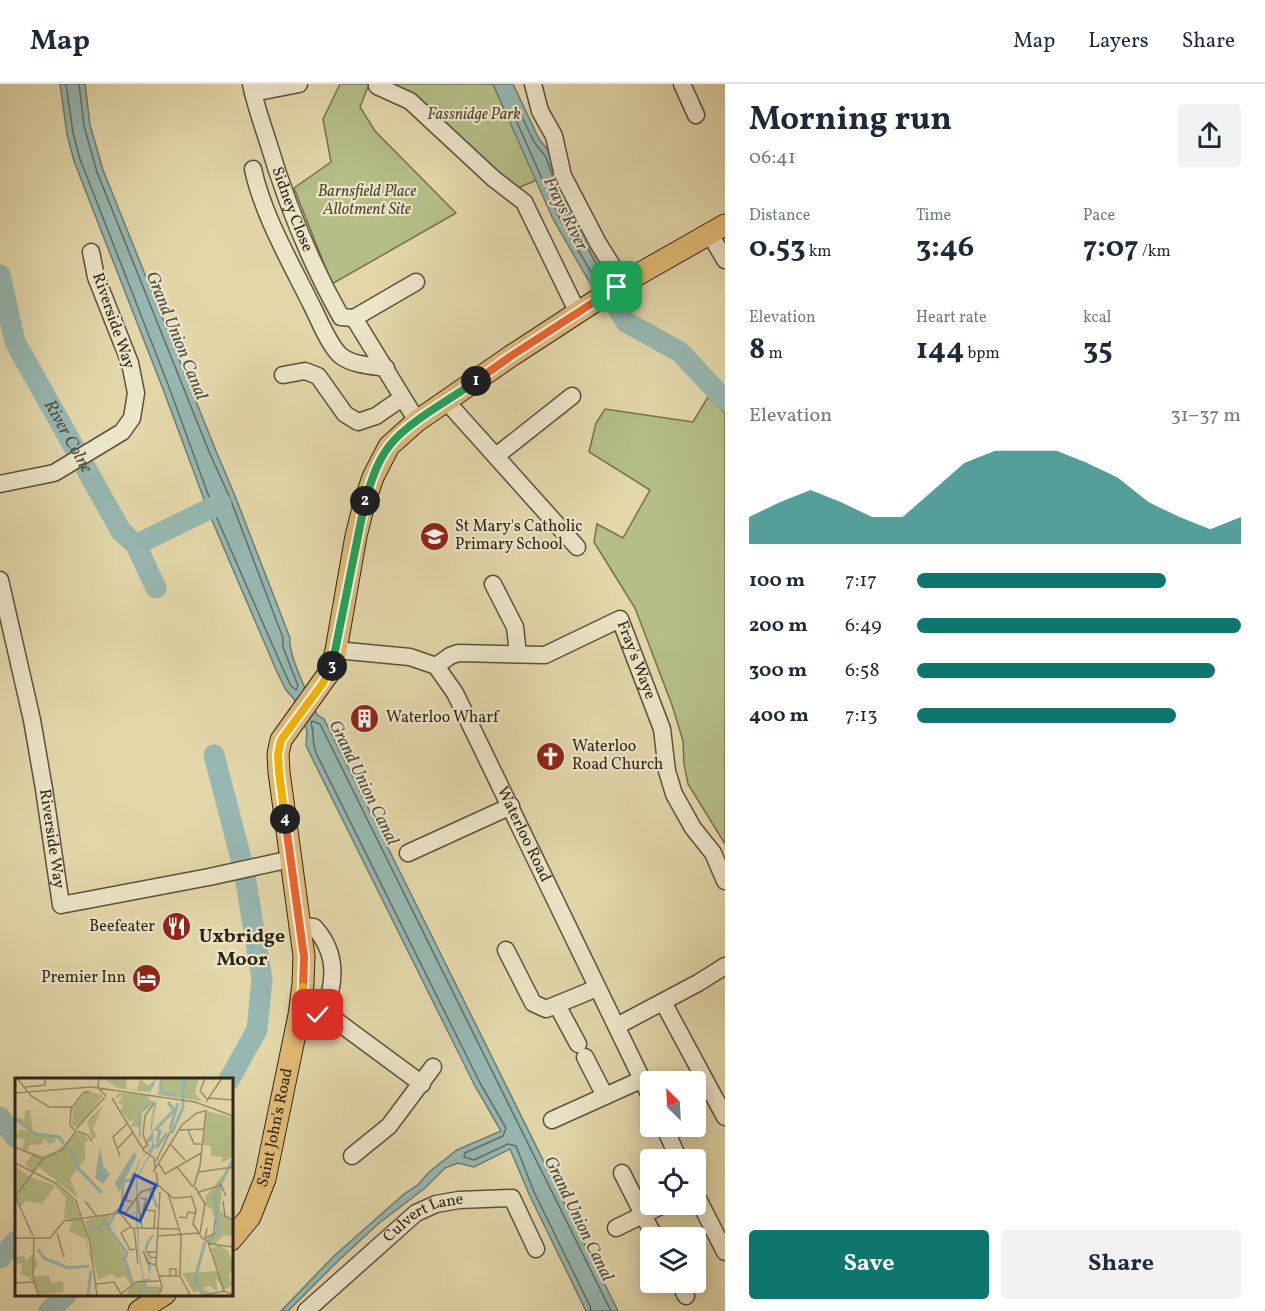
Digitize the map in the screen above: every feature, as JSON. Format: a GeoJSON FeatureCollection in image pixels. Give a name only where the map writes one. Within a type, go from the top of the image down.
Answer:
{"type":"FeatureCollection","features":[{"type":"Feature","properties":{"kind":"main road","name":"Saint John's Road"},"geometry":{"type":"LineString","coordinates":[[232,1239],[250,1217],[265,1179],[299,1015],[304,966],[301,926],[278,754],[281,740],[330,670],[336,650],[356,536],[373,477],[389,446],[417,421],[620,285],[718,230]]}},
{"type":"Feature","properties":{"kind":"main road"},"geometry":{"type":"LineString","coordinates":[[139,1311],[162,1296]]}},
{"type":"Feature","properties":{"kind":"street"},"geometry":{"type":"LineString","coordinates":[[252,89],[299,84]]}},
{"type":"Feature","properties":{"kind":"street"},"geometry":{"type":"LineString","coordinates":[[533,84],[540,111],[554,136],[563,176],[620,285]]}},
{"type":"Feature","properties":{"kind":"street"},"geometry":{"type":"LineString","coordinates":[[682,84],[696,115]]}},
{"type":"Feature","properties":{"kind":"street"},"geometry":{"type":"LineString","coordinates":[[377,86],[410,101],[494,179],[524,202],[585,309]]}},
{"type":"Feature","properties":{"kind":"street","name":"Sidney Close"},"geometry":{"type":"LineString","coordinates":[[252,89],[281,185],[325,289],[341,317],[354,318]]}},
{"type":"Feature","properties":{"kind":"street"},"geometry":{"type":"LineString","coordinates":[[253,169],[255,181],[270,218],[328,337],[340,356],[353,362],[386,368]]}},
{"type":"Feature","properties":{"kind":"street"},"geometry":{"type":"LineString","coordinates":[[718,230],[725,260]]}},
{"type":"Feature","properties":{"kind":"street","name":"Riverside Way"},"geometry":{"type":"LineString","coordinates":[[0,484],[54,473],[122,432],[132,418],[136,393],[130,363],[96,277],[91,252]]}},
{"type":"Feature","properties":{"kind":"street"},"geometry":{"type":"LineString","coordinates":[[416,282],[354,318],[417,421]]}},
{"type":"Feature","properties":{"kind":"street"},"geometry":{"type":"LineString","coordinates":[[284,375],[305,371],[318,376],[345,414],[358,422],[376,416],[402,398]]}},
{"type":"Feature","properties":{"kind":"street"},"geometry":{"type":"LineString","coordinates":[[496,456],[572,396]]}},
{"type":"Feature","properties":{"kind":"street"},"geometry":{"type":"LineString","coordinates":[[447,402],[578,547]]}},
{"type":"Feature","properties":{"kind":"street","name":"Riverside Way"},"geometry":{"type":"LineString","coordinates":[[0,580],[32,720],[61,905],[291,859]]}},
{"type":"Feature","properties":{"kind":"street"},"geometry":{"type":"LineString","coordinates":[[493,584],[514,627],[518,654]]}},
{"type":"Feature","properties":{"kind":"street","name":"Fray's Waye"},"geometry":{"type":"LineString","coordinates":[[436,666],[458,653],[545,655],[620,618],[662,729],[667,771],[674,794],[693,828],[713,853],[725,881]]}},
{"type":"Feature","properties":{"kind":"street"},"geometry":{"type":"LineString","coordinates":[[336,650],[410,657],[436,666]]}},
{"type":"Feature","properties":{"kind":"street","name":"Waterloo Road"},"geometry":{"type":"LineString","coordinates":[[436,666],[455,693],[640,1075]]}},
{"type":"Feature","properties":{"kind":"street"},"geometry":{"type":"LineString","coordinates":[[408,853],[511,806]]}},
{"type":"Feature","properties":{"kind":"street"},"geometry":{"type":"LineString","coordinates":[[301,926],[314,927],[322,936],[333,961],[332,993],[323,1016]]}},
{"type":"Feature","properties":{"kind":"street"},"geometry":{"type":"LineString","coordinates":[[506,950],[533,1003],[546,1010],[597,988]]}},
{"type":"Feature","properties":{"kind":"street"},"geometry":{"type":"LineString","coordinates":[[617,1026],[725,966]]}},
{"type":"Feature","properties":{"kind":"street"},"geometry":{"type":"LineString","coordinates":[[663,1002],[725,1118]]}},
{"type":"Feature","properties":{"kind":"street"},"geometry":{"type":"LineString","coordinates":[[557,1005],[605,1096]]}},
{"type":"Feature","properties":{"kind":"street"},"geometry":{"type":"LineString","coordinates":[[299,1015],[334,1019],[422,1084]]}},
{"type":"Feature","properties":{"kind":"street"},"geometry":{"type":"LineString","coordinates":[[352,1156],[389,1126],[433,1067]]}},
{"type":"Feature","properties":{"kind":"street"},"geometry":{"type":"LineString","coordinates":[[552,1120],[640,1080]]}},
{"type":"Feature","properties":{"kind":"street"},"geometry":{"type":"LineString","coordinates":[[622,1173],[640,1209]]}},
{"type":"Feature","properties":{"kind":"street","name":"Culvert Lane"},"geometry":{"type":"LineString","coordinates":[[313,1308],[408,1219],[436,1204],[459,1200],[512,1198],[536,1250]]}},
{"type":"Feature","properties":{"kind":"street"},"geometry":{"type":"LineString","coordinates":[[616,1228],[643,1215],[649,1227]]}},
{"type":"Feature","properties":{"kind":"street"},"geometry":{"type":"LineString","coordinates":[[706,1215],[725,1252]]}},
{"type":"Feature","properties":{"kind":"green space","name":"Barnsfield Place Allotment Site"},"geometry":{"type":"Polygon","coordinates":[[[340,84],[369,84],[360,107],[375,131],[456,213],[332,284],[294,188],[331,162],[323,119],[340,84]]]}},
{"type":"Feature","properties":{"kind":"green space","name":"Fassnidge Park"},"geometry":{"type":"Polygon","coordinates":[[[371,84],[493,84],[537,180],[508,192],[442,127],[371,84]]]}},
{"type":"Feature","properties":{"kind":"green space"},"geometry":{"type":"Polygon","coordinates":[[[708,397],[725,413],[725,844],[688,784],[683,741],[672,705],[635,608],[594,542],[597,524],[623,538],[650,490],[589,452],[596,423],[605,409],[693,422],[708,397]]]}},
{"type":"Feature","properties":{"kind":"water"},"geometry":{"type":"Polygon","coordinates":[[[60,84],[85,84],[90,125],[103,170],[235,496],[290,638],[295,665],[309,698],[317,715],[324,719],[618,1311],[586,1311],[529,1194],[510,1149],[474,1167],[458,1163],[445,1168],[425,1188],[378,1224],[288,1311],[281,1311],[334,1256],[404,1194],[418,1185],[429,1172],[457,1150],[501,1131],[475,1086],[306,745],[307,731],[294,699],[286,690],[277,672],[211,518],[74,161],[67,134],[60,84]]]}},
{"type":"Feature","properties":{"kind":"water"},"geometry":{"type":"Polygon","coordinates":[[[493,84],[513,84],[539,139],[551,154],[610,277],[608,281],[594,290],[553,219],[493,84]]]}},
{"type":"Feature","properties":{"kind":"waterway","name":"River Colne"},"geometry":{"type":"LineString","coordinates":[[0,275],[15,342],[121,531],[136,545],[156,588]]}},
{"type":"Feature","properties":{"kind":"waterway","name":"Frays River"},"geometry":{"type":"LineString","coordinates":[[599,278],[626,322],[680,352],[725,400]]}},
{"type":"Feature","properties":{"kind":"waterway"},"geometry":{"type":"LineString","coordinates":[[136,545],[221,503]]}},
{"type":"Feature","properties":{"kind":"waterway","name":"River Colne"},"geometry":{"type":"LineString","coordinates":[[214,755],[244,870],[262,979],[257,1030],[230,1078]]}},
{"type":"Feature","properties":{"kind":"waterway","name":"River Colne"},"geometry":{"type":"LineString","coordinates":[[0,1117],[15,1137]]}},
{"type":"Feature","properties":{"kind":"waterway","name":"River Colne"},"geometry":{"type":"LineString","coordinates":[[0,1258],[15,1242]]}},
{"type":"Feature","properties":{"kind":"waterway","name":"River Colne"},"geometry":{"type":"LineString","coordinates":[[49,1311],[65,1296]]}},
{"type":"Feature","properties":{"kind":"place","name":"St Mary's Catholic Primary School"},"geometry":{"type":"Point","coordinates":[434,536]}},
{"type":"Feature","properties":{"kind":"place","name":"Waterloo Wharf"},"geometry":{"type":"Point","coordinates":[365,718]}},
{"type":"Feature","properties":{"kind":"place","name":"Waterloo Road Church"},"geometry":{"type":"Point","coordinates":[551,756]}},
{"type":"Feature","properties":{"kind":"place","name":"Beefeater"},"geometry":{"type":"Point","coordinates":[176,927]}},
{"type":"Feature","properties":{"kind":"place","name":"Premier Inn"},"geometry":{"type":"Point","coordinates":[147,978]}},
{"type":"Feature","properties":{"kind":"district","name":"Uxbridge Moor"},"geometry":{"type":"Point","coordinates":[242,948]}},
{"type":"Feature","properties":{"kind":"route"},"geometry":{"type":"LineString","coordinates":[[318,1015],[299,1015],[304,957],[278,754],[281,740],[330,670],[336,650],[356,536],[373,477],[389,446],[404,431],[511,356],[617,287]]}},
{"type":"Feature","properties":{"kind":"water label","name":"Grand Union Canal"},"geometry":{"type":"Point","coordinates":[176,336]}},
{"type":"Feature","properties":{"kind":"water label","name":"Grand Union Canal"},"geometry":{"type":"Point","coordinates":[363,783]}},
{"type":"Feature","properties":{"kind":"water label","name":"Grand Union Canal"},"geometry":{"type":"Point","coordinates":[578,1219]}}]}
